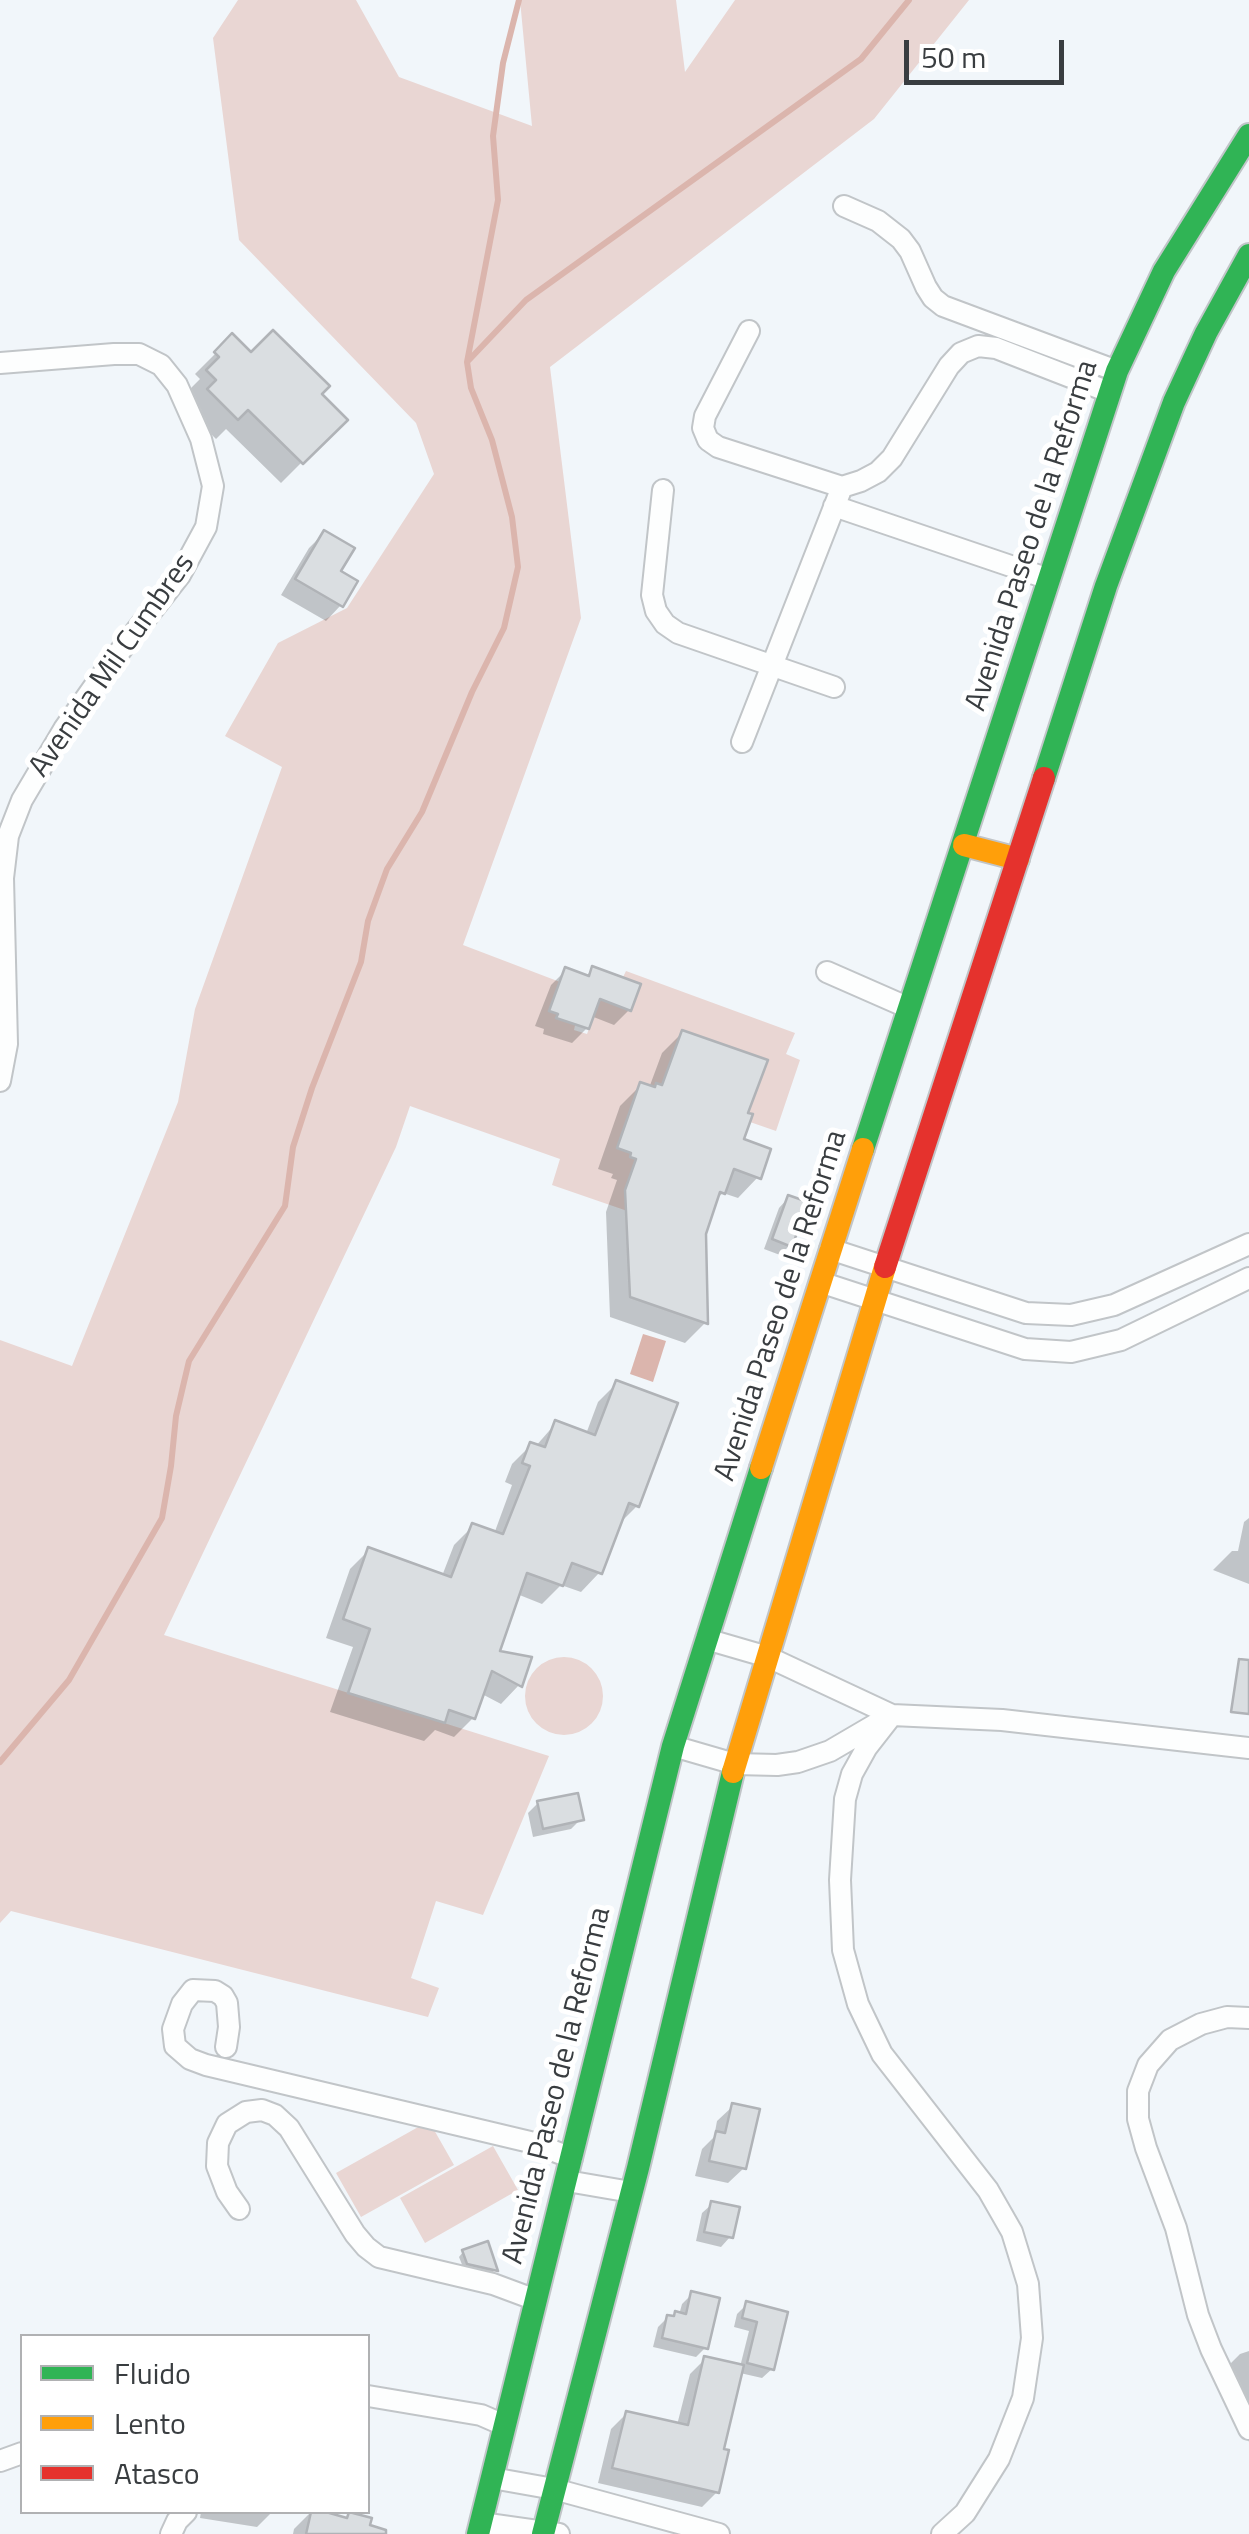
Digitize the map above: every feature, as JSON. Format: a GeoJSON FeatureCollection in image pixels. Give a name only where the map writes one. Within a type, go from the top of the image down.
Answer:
{"type":"FeatureCollection","features":[{"type":"Feature","properties":{"kind":"main road","name":"Avenida Paseo de la Reforma"},"geometry":{"type":"LineString","coordinates":[[479,2528],[673,1746],[830,1249],[1113,381],[1164,271],[1249,135]]}},
{"type":"Feature","properties":{"kind":"main road"},"geometry":{"type":"LineString","coordinates":[[549,2533],[554,2488],[632,2192],[735,1764],[885,1267],[1106,586],[1174,402],[1249,255]]}},
{"type":"Feature","properties":{"kind":"main road"},"geometry":{"type":"LineString","coordinates":[[964,845],[1018,860]]}},
{"type":"Feature","properties":{"kind":"street"},"geometry":{"type":"LineString","coordinates":[[844,206],[878,221],[901,239],[926,287],[943,306],[1113,381]]}},
{"type":"Feature","properties":{"kind":"street"},"geometry":{"type":"LineString","coordinates":[[749,331],[705,416],[703,428],[708,440],[1048,579]]}},
{"type":"Feature","properties":{"kind":"street"},"geometry":{"type":"LineString","coordinates":[[742,742],[838,496],[878,472],[892,458],[961,353],[978,346],[996,348],[1113,381]]}},
{"type":"Feature","properties":{"kind":"street","name":"Avenida Mil Cumbres"},"geometry":{"type":"LineString","coordinates":[[0,363],[138,354],[161,365],[177,385],[201,439],[214,486],[206,527],[180,574],[64,729],[22,800],[8,836],[3,878],[7,1044],[0,1081]]}},
{"type":"Feature","properties":{"kind":"street"},"geometry":{"type":"LineString","coordinates":[[664,490],[652,595],[665,624],[834,687]]}},
{"type":"Feature","properties":{"kind":"street"},"geometry":{"type":"LineString","coordinates":[[827,972],[909,1008]]}},
{"type":"Feature","properties":{"kind":"street"},"geometry":{"type":"LineString","coordinates":[[830,1249],[1026,1313],[1071,1315],[1114,1304],[1249,1244]]}},
{"type":"Feature","properties":{"kind":"street"},"geometry":{"type":"LineString","coordinates":[[820,1282],[1025,1349],[1071,1352],[1121,1340],[1249,1278]]}},
{"type":"Feature","properties":{"kind":"street"},"geometry":{"type":"LineString","coordinates":[[706,1639],[768,1657],[892,1714],[1002,1720],[1246,1753]]}},
{"type":"Feature","properties":{"kind":"street"},"geometry":{"type":"LineString","coordinates":[[673,1746],[735,1764],[777,1765],[814,1757],[892,1714]]}},
{"type":"Feature","properties":{"kind":"street"},"geometry":{"type":"LineString","coordinates":[[892,1714],[867,1747],[844,1799],[840,1880],[843,1950],[858,2004],[882,2054],[988,2190],[1012,2232],[1028,2284],[1032,2338],[1023,2398],[999,2458],[965,2513],[942,2534]]}},
{"type":"Feature","properties":{"kind":"street"},"geometry":{"type":"LineString","coordinates":[[226,2047],[229,2027],[223,1996],[193,1990],[182,2004],[173,2030],[175,2046],[190,2059],[206,2066],[530,2142],[569,2170],[632,2192]]}},
{"type":"Feature","properties":{"kind":"street"},"geometry":{"type":"LineString","coordinates":[[1249,2018],[1227,2017],[1201,2024],[1170,2040],[1148,2065],[1138,2091],[1138,2119],[1176,2228],[1204,2332],[1249,2428]]}},
{"type":"Feature","properties":{"kind":"street"},"geometry":{"type":"LineString","coordinates":[[239,2209],[217,2166],[218,2143],[227,2124],[246,2112],[262,2110],[275,2114],[289,2128],[355,2234],[379,2257],[493,2284],[536,2300]]}},
{"type":"Feature","properties":{"kind":"street"},"geometry":{"type":"LineString","coordinates":[[370,2396],[481,2415],[504,2425]]}},
{"type":"Feature","properties":{"kind":"street"},"geometry":{"type":"LineString","coordinates":[[492,2478],[554,2488],[719,2534]]}},
{"type":"Feature","properties":{"kind":"street"},"geometry":{"type":"LineString","coordinates":[[479,2528],[549,2533]]}},
{"type":"Feature","properties":{"kind":"shaded area"},"geometry":{"type":"Polygon","coordinates":[[[238,0],[356,0],[399,77],[532,126],[520,0],[676,0],[685,72],[735,0],[969,0],[874,119],[550,367],[581,618],[463,945],[560,982],[549,1011],[558,1014],[557,1019],[565,1021],[567,1017],[576,1021],[574,1030],[587,1034],[604,989],[618,994],[616,1005],[631,1011],[641,984],[623,977],[626,971],[795,1033],[786,1054],[800,1060],[776,1131],[750,1122],[753,1115],[748,1113],[767,1060],[682,1030],[662,1085],[656,1083],[617,1148],[636,1159],[625,1189],[636,1214],[552,1185],[560,1159],[410,1106],[396,1147],[164,1635],[549,1756],[483,1915],[436,1901],[411,1978],[439,1988],[428,2017],[11,1911],[0,1923],[0,1340],[72,1366],[178,1102],[195,1009],[282,767],[225,736],[278,643],[347,608],[434,474],[416,423],[239,240],[213,38],[238,0]]]}},
{"type":"Feature","properties":{"kind":"shaded area"},"geometry":{"type":"Polygon","coordinates":[[[643,1334],[666,1341],[653,1382],[630,1374],[643,1334]]]}},
{"type":"Feature","properties":{"kind":"shaded area"},"geometry":{"type":"Polygon","coordinates":[[[564,1657],[579,1660],[591,1669],[600,1681],[600,1711],[591,1723],[579,1732],[564,1735],[549,1732],[537,1723],[528,1711],[525,1696],[528,1681],[537,1669],[549,1660],[564,1657]]]}},
{"type":"Feature","properties":{"kind":"shaded area"},"geometry":{"type":"Polygon","coordinates":[[[429,2121],[454,2165],[361,2217],[336,2173],[429,2121]]]}},
{"type":"Feature","properties":{"kind":"shaded area"},"geometry":{"type":"Polygon","coordinates":[[[493,2146],[518,2190],[425,2243],[400,2198],[493,2146]]]}},
{"type":"Feature","properties":{"kind":"building"},"geometry":{"type":"Polygon","coordinates":[[[273,330],[330,386],[322,394],[348,420],[303,464],[248,410],[238,420],[207,389],[216,380],[206,370],[219,357],[214,352],[232,333],[251,352],[273,330]]]}},
{"type":"Feature","properties":{"kind":"building"},"geometry":{"type":"Polygon","coordinates":[[[324,530],[355,548],[341,571],[358,581],[343,607],[295,579],[324,530]]]}},
{"type":"Feature","properties":{"kind":"building"},"geometry":{"type":"Polygon","coordinates":[[[592,966],[641,984],[631,1011],[600,999],[589,1029],[556,1018],[558,1014],[549,1011],[565,967],[589,976],[592,966]]]}},
{"type":"Feature","properties":{"kind":"building"},"geometry":{"type":"Polygon","coordinates":[[[682,1030],[768,1060],[748,1113],[753,1114],[744,1139],[771,1149],[761,1179],[734,1169],[725,1194],[720,1192],[706,1234],[708,1324],[630,1297],[625,1190],[636,1159],[617,1148],[640,1082],[662,1085],[682,1030]]]}},
{"type":"Feature","properties":{"kind":"building"},"geometry":{"type":"Polygon","coordinates":[[[788,1195],[808,1202],[792,1247],[772,1239],[788,1195]]]}},
{"type":"Feature","properties":{"kind":"building"},"geometry":{"type":"Polygon","coordinates":[[[616,1380],[678,1403],[639,1507],[629,1503],[602,1574],[572,1563],[563,1586],[527,1573],[500,1651],[532,1657],[522,1687],[492,1671],[475,1719],[449,1710],[445,1723],[348,1693],[370,1629],[343,1619],[368,1547],[451,1577],[472,1523],[503,1534],[530,1466],[522,1463],[530,1442],[545,1447],[555,1420],[595,1435],[616,1380]]]}},
{"type":"Feature","properties":{"kind":"building"},"geometry":{"type":"Polygon","coordinates":[[[1239,1659],[1249,1660],[1249,1714],[1231,1712],[1239,1659]]]}},
{"type":"Feature","properties":{"kind":"building"},"geometry":{"type":"Polygon","coordinates":[[[578,1793],[584,1820],[543,1829],[537,1801],[578,1793]]]}},
{"type":"Feature","properties":{"kind":"building"},"geometry":{"type":"Polygon","coordinates":[[[732,2103],[760,2109],[746,2169],[709,2161],[716,2131],[725,2133],[732,2103]]]}},
{"type":"Feature","properties":{"kind":"building"},"geometry":{"type":"Polygon","coordinates":[[[711,2201],[740,2207],[733,2238],[704,2232],[711,2201]]]}},
{"type":"Feature","properties":{"kind":"building"},"geometry":{"type":"Polygon","coordinates":[[[488,2241],[498,2271],[467,2264],[462,2250],[488,2241]]]}},
{"type":"Feature","properties":{"kind":"building"},"geometry":{"type":"Polygon","coordinates":[[[691,2291],[720,2298],[708,2349],[662,2338],[667,2315],[674,2316],[675,2311],[686,2314],[691,2291]]]}},
{"type":"Feature","properties":{"kind":"building"},"geometry":{"type":"Polygon","coordinates":[[[746,2301],[788,2312],[774,2370],[747,2363],[757,2322],[742,2318],[746,2301]]]}},
{"type":"Feature","properties":{"kind":"building"},"geometry":{"type":"Polygon","coordinates":[[[704,2356],[744,2365],[724,2449],[729,2450],[719,2493],[612,2468],[626,2411],[688,2425],[704,2356]]]}},
{"type":"Feature","properties":{"kind":"building"},"geometry":{"type":"Polygon","coordinates":[[[311,2514],[347,2518],[348,2514],[357,2514],[372,2518],[370,2525],[386,2530],[386,2534],[306,2534],[311,2514]]]}},
{"type":"Feature","properties":{"kind":"waterway"},"geometry":{"type":"LineString","coordinates":[[0,1762],[69,1680],[162,1518],[176,1416],[189,1361],[285,1206],[293,1147],[361,962],[368,921],[387,869],[422,812],[472,692],[504,628],[518,567],[512,517],[492,440],[471,388],[467,362],[498,200],[493,136],[503,63],[519,0]]}},
{"type":"Feature","properties":{"kind":"waterway"},"geometry":{"type":"LineString","coordinates":[[468,361],[526,300],[861,59],[909,0]]}},
{"type":"Feature","properties":{"kind":"traffic: fast"},"geometry":{"type":"LineString","coordinates":[[863,1149],[1117,371],[1164,271],[1249,135]]}},
{"type":"Feature","properties":{"kind":"traffic: fast"},"geometry":{"type":"LineString","coordinates":[[1044,778],[1106,586],[1174,402],[1249,255]]}},
{"type":"Feature","properties":{"kind":"traffic: fast"},"geometry":{"type":"LineString","coordinates":[[478,2534],[673,1746],[761,1468]]}},
{"type":"Feature","properties":{"kind":"traffic: fast"},"geometry":{"type":"LineString","coordinates":[[543,2534],[638,2168],[733,1772]]}},
{"type":"Feature","properties":{"kind":"traffic: slow"},"geometry":{"type":"LineString","coordinates":[[964,845],[1018,859]]}},
{"type":"Feature","properties":{"kind":"traffic: slow"},"geometry":{"type":"LineString","coordinates":[[761,1468],[863,1149]]}},
{"type":"Feature","properties":{"kind":"traffic: slow"},"geometry":{"type":"LineString","coordinates":[[733,1772],[885,1267]]}},
{"type":"Feature","properties":{"kind":"traffic: jam"},"geometry":{"type":"LineString","coordinates":[[885,1267],[1044,778]]}}]}
